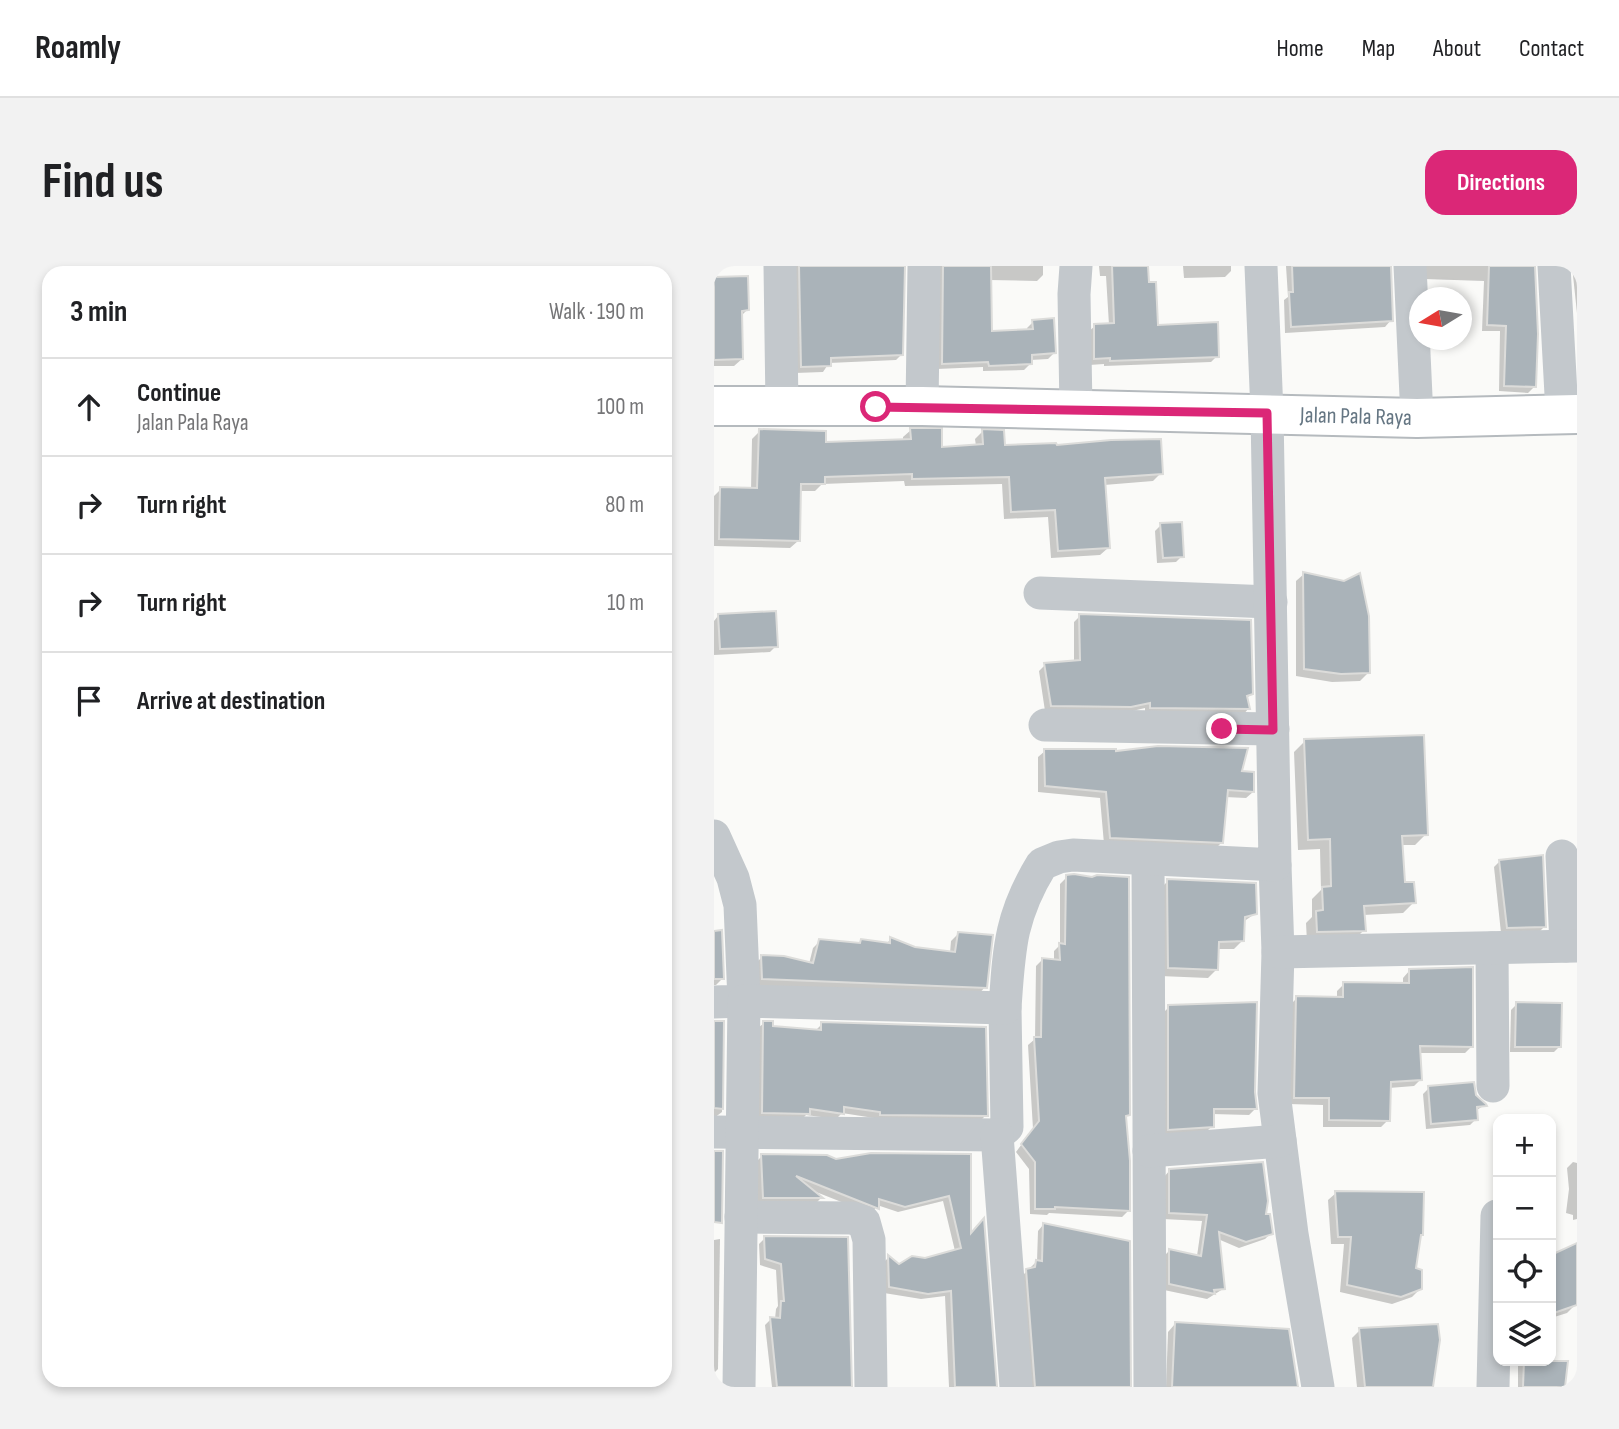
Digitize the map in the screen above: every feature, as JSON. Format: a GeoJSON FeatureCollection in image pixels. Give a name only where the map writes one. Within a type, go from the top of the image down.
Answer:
{"type":"FeatureCollection","features":[{"type":"Feature","properties":{"kind":"main road","name":"Jalan Pala Raya"},"geometry":{"type":"LineString","coordinates":[[714,406],[922,406],[1417,418],[1570,413]]}},
{"type":"Feature","properties":{"kind":"street"},"geometry":{"type":"LineString","coordinates":[[780,266],[782,407]]}},
{"type":"Feature","properties":{"kind":"street"},"geometry":{"type":"LineString","coordinates":[[922,406],[923,266]]}},
{"type":"Feature","properties":{"kind":"street"},"geometry":{"type":"LineString","coordinates":[[1076,266],[1076,409]]}},
{"type":"Feature","properties":{"kind":"street"},"geometry":{"type":"LineString","coordinates":[[1261,266],[1267,413],[1278,953],[1275,1093],[1292,1234],[1318,1387]]}},
{"type":"Feature","properties":{"kind":"street"},"geometry":{"type":"LineString","coordinates":[[1410,266],[1417,418]]}},
{"type":"Feature","properties":{"kind":"street"},"geometry":{"type":"LineString","coordinates":[[1554,266],[1570,413]]}},
{"type":"Feature","properties":{"kind":"street"},"geometry":{"type":"LineString","coordinates":[[1040,593],[1271,602]]}},
{"type":"Feature","properties":{"kind":"street"},"geometry":{"type":"LineString","coordinates":[[1045,725],[1273,730]]}},
{"type":"Feature","properties":{"kind":"street"},"geometry":{"type":"LineString","coordinates":[[717,851],[733,877],[740,905],[729,1001],[728,1133],[741,1217],[739,1387]]}},
{"type":"Feature","properties":{"kind":"street"},"geometry":{"type":"LineString","coordinates":[[728,1133],[997,1135],[1007,1127],[1005,1008],[1009,944],[1019,908],[1042,864],[1073,855],[1275,865]]}},
{"type":"Feature","properties":{"kind":"street"},"geometry":{"type":"LineString","coordinates":[[1278,953],[1572,946],[1562,856]]}},
{"type":"Feature","properties":{"kind":"street"},"geometry":{"type":"LineString","coordinates":[[1148,859],[1150,1387]]}},
{"type":"Feature","properties":{"kind":"street"},"geometry":{"type":"LineString","coordinates":[[1492,948],[1493,1086]]}},
{"type":"Feature","properties":{"kind":"street"},"geometry":{"type":"LineString","coordinates":[[729,1001],[1005,1008]]}},
{"type":"Feature","properties":{"kind":"street"},"geometry":{"type":"LineString","coordinates":[[997,1135],[1016,1387]]}},
{"type":"Feature","properties":{"kind":"street"},"geometry":{"type":"LineString","coordinates":[[1149,1151],[1280,1141]]}},
{"type":"Feature","properties":{"kind":"street"},"geometry":{"type":"LineString","coordinates":[[741,1217],[852,1218],[864,1222],[869,1240],[871,1387]]}},
{"type":"Feature","properties":{"kind":"street"},"geometry":{"type":"LineString","coordinates":[[1493,1387],[1496,1240]]}},
{"type":"Feature","properties":{"kind":"building"},"geometry":{"type":"Polygon","coordinates":[[[799,266],[905,266],[903,355],[831,358],[831,366],[801,367],[799,266]]]}},
{"type":"Feature","properties":{"kind":"building"},"geometry":{"type":"Polygon","coordinates":[[[943,266],[991,266],[992,331],[1033,329],[1032,320],[1054,318],[1056,353],[1032,355],[1032,364],[942,364],[943,266]]]}},
{"type":"Feature","properties":{"kind":"building"},"geometry":{"type":"Polygon","coordinates":[[[1112,266],[1148,266],[1149,282],[1156,282],[1158,325],[1218,322],[1219,357],[1110,361],[1110,358],[1094,359],[1094,324],[1114,323],[1112,266]]]}},
{"type":"Feature","properties":{"kind":"building"},"geometry":{"type":"Polygon","coordinates":[[[1292,266],[1391,266],[1393,321],[1291,327],[1289,292],[1293,292],[1292,266]]]}},
{"type":"Feature","properties":{"kind":"building"},"geometry":{"type":"Polygon","coordinates":[[[1489,266],[1535,266],[1538,334],[1536,387],[1504,386],[1506,326],[1487,325],[1489,266]]]}},
{"type":"Feature","properties":{"kind":"building"},"geometry":{"type":"Polygon","coordinates":[[[748,276],[749,310],[742,311],[743,359],[714,360],[714,277],[748,276]]]}},
{"type":"Feature","properties":{"kind":"building"},"geometry":{"type":"Polygon","coordinates":[[[910,428],[942,428],[942,447],[983,444],[982,429],[1004,430],[1005,445],[1161,439],[1163,474],[1105,478],[1110,548],[1058,551],[1055,510],[1011,512],[1009,477],[912,479],[912,474],[825,477],[825,484],[801,484],[800,541],[719,539],[720,487],[757,488],[759,429],[826,431],[826,442],[911,439],[910,428]]]}},
{"type":"Feature","properties":{"kind":"building"},"geometry":{"type":"Polygon","coordinates":[[[1182,522],[1184,557],[1163,558],[1160,523],[1182,522]]]}},
{"type":"Feature","properties":{"kind":"building"},"geometry":{"type":"Polygon","coordinates":[[[1303,572],[1344,581],[1360,573],[1369,616],[1370,673],[1341,674],[1304,669],[1303,572]]]}},
{"type":"Feature","properties":{"kind":"building"},"geometry":{"type":"Polygon","coordinates":[[[776,611],[778,647],[720,649],[718,614],[776,611]]]}},
{"type":"Feature","properties":{"kind":"building"},"geometry":{"type":"Polygon","coordinates":[[[1079,614],[1251,620],[1253,694],[1247,696],[1250,709],[1150,708],[1150,703],[1131,707],[1051,706],[1044,663],[1080,660],[1079,614]]]}},
{"type":"Feature","properties":{"kind":"building"},"geometry":{"type":"Polygon","coordinates":[[[1424,735],[1428,835],[1402,836],[1405,882],[1414,882],[1416,903],[1364,906],[1366,931],[1317,932],[1316,911],[1323,910],[1322,887],[1331,886],[1330,839],[1308,840],[1304,739],[1424,735]]]}},
{"type":"Feature","properties":{"kind":"building"},"geometry":{"type":"Polygon","coordinates":[[[1158,746],[1248,748],[1242,771],[1254,772],[1254,792],[1228,790],[1223,843],[1110,838],[1106,792],[1045,786],[1044,749],[1116,751],[1158,746]]]}},
{"type":"Feature","properties":{"kind":"building"},"geometry":{"type":"Polygon","coordinates":[[[1543,855],[1546,927],[1507,928],[1499,860],[1543,855]]]}},
{"type":"Feature","properties":{"kind":"building"},"geometry":{"type":"Polygon","coordinates":[[[1066,875],[1129,877],[1130,1115],[1126,1116],[1130,1161],[1130,1211],[1055,1207],[1035,1209],[1035,1162],[1021,1144],[1039,1121],[1034,1037],[1041,1037],[1042,958],[1060,960],[1059,943],[1065,944],[1066,875]]]}},
{"type":"Feature","properties":{"kind":"building"},"geometry":{"type":"Polygon","coordinates":[[[1167,879],[1256,883],[1257,914],[1245,917],[1244,941],[1219,942],[1218,970],[1168,968],[1167,879]]]}},
{"type":"Feature","properties":{"kind":"building"},"geometry":{"type":"Polygon","coordinates":[[[722,930],[724,979],[714,979],[714,931],[722,930]]]}},
{"type":"Feature","properties":{"kind":"building"},"geometry":{"type":"Polygon","coordinates":[[[958,932],[993,935],[987,988],[762,979],[761,955],[784,956],[813,963],[819,939],[860,943],[861,939],[890,943],[890,937],[915,947],[955,952],[958,932]]]}},
{"type":"Feature","properties":{"kind":"building"},"geometry":{"type":"Polygon","coordinates":[[[1473,967],[1473,1047],[1420,1046],[1422,1080],[1391,1082],[1390,1121],[1329,1120],[1329,1098],[1294,1098],[1296,996],[1343,997],[1343,982],[1409,983],[1409,969],[1473,967]]]}},
{"type":"Feature","properties":{"kind":"building"},"geometry":{"type":"Polygon","coordinates":[[[1257,1002],[1257,1109],[1214,1109],[1214,1127],[1168,1130],[1168,1005],[1257,1002]]]}},
{"type":"Feature","properties":{"kind":"building"},"geometry":{"type":"Polygon","coordinates":[[[1516,1002],[1562,1003],[1561,1047],[1515,1047],[1516,1002]]]}},
{"type":"Feature","properties":{"kind":"building"},"geometry":{"type":"Polygon","coordinates":[[[714,1021],[724,1021],[723,1109],[714,1108],[714,1021]]]}},
{"type":"Feature","properties":{"kind":"building"},"geometry":{"type":"Polygon","coordinates":[[[763,1021],[773,1021],[773,1026],[821,1030],[821,1022],[986,1027],[988,1116],[880,1115],[880,1112],[844,1107],[844,1114],[810,1109],[810,1114],[762,1113],[763,1021]]]}},
{"type":"Feature","properties":{"kind":"building"},"geometry":{"type":"Polygon","coordinates":[[[1474,1082],[1476,1095],[1487,1106],[1477,1107],[1478,1120],[1431,1124],[1428,1086],[1474,1082]]]}},
{"type":"Feature","properties":{"kind":"building"},"geometry":{"type":"Polygon","coordinates":[[[714,1151],[723,1151],[722,1223],[714,1222],[714,1151]]]}},
{"type":"Feature","properties":{"kind":"building"},"geometry":{"type":"Polygon","coordinates":[[[871,1153],[971,1154],[971,1233],[984,1218],[997,1387],[955,1387],[951,1291],[928,1294],[889,1287],[888,1255],[899,1264],[912,1256],[925,1258],[961,1248],[949,1196],[905,1207],[879,1199],[879,1209],[796,1176],[823,1198],[763,1198],[761,1154],[827,1155],[836,1159],[871,1153]]]}},
{"type":"Feature","properties":{"kind":"building"},"geometry":{"type":"Polygon","coordinates":[[[1263,1162],[1268,1201],[1266,1214],[1270,1214],[1273,1234],[1246,1242],[1219,1232],[1225,1289],[1214,1290],[1215,1294],[1169,1284],[1169,1249],[1201,1256],[1207,1215],[1169,1213],[1169,1169],[1263,1162]]]}},
{"type":"Feature","properties":{"kind":"building"},"geometry":{"type":"Polygon","coordinates":[[[1335,1191],[1424,1192],[1423,1235],[1416,1268],[1422,1270],[1422,1289],[1401,1297],[1347,1285],[1351,1237],[1338,1237],[1335,1191]]]}},
{"type":"Feature","properties":{"kind":"building"},"geometry":{"type":"Polygon","coordinates":[[[1043,1223],[1130,1241],[1131,1387],[1035,1387],[1026,1269],[1035,1267],[1036,1260],[1042,1261],[1043,1223]]]}},
{"type":"Feature","properties":{"kind":"building"},"geometry":{"type":"Polygon","coordinates":[[[764,1236],[848,1237],[852,1387],[777,1387],[770,1317],[780,1318],[781,1301],[784,1301],[781,1264],[765,1259],[764,1236]]]}},
{"type":"Feature","properties":{"kind":"building"},"geometry":{"type":"Polygon","coordinates":[[[1577,1243],[1577,1305],[1556,1312],[1556,1303],[1556,1253],[1577,1243]]]}},
{"type":"Feature","properties":{"kind":"building"},"geometry":{"type":"Polygon","coordinates":[[[1175,1322],[1289,1329],[1298,1387],[1172,1387],[1175,1322]]]}},
{"type":"Feature","properties":{"kind":"building"},"geometry":{"type":"Polygon","coordinates":[[[1438,1324],[1440,1340],[1433,1387],[1365,1387],[1359,1328],[1438,1324]]]}},
{"type":"Feature","properties":{"kind":"building"},"geometry":{"type":"Polygon","coordinates":[[[1556,1361],[1568,1361],[1565,1387],[1523,1387],[1524,1366],[1556,1366],[1556,1361]]]}},
{"type":"Feature","properties":{"kind":"route"},"geometry":{"type":"LineString","coordinates":[[876,407],[948,406],[1267,413],[1273,730],[1222,729]]}}]}
